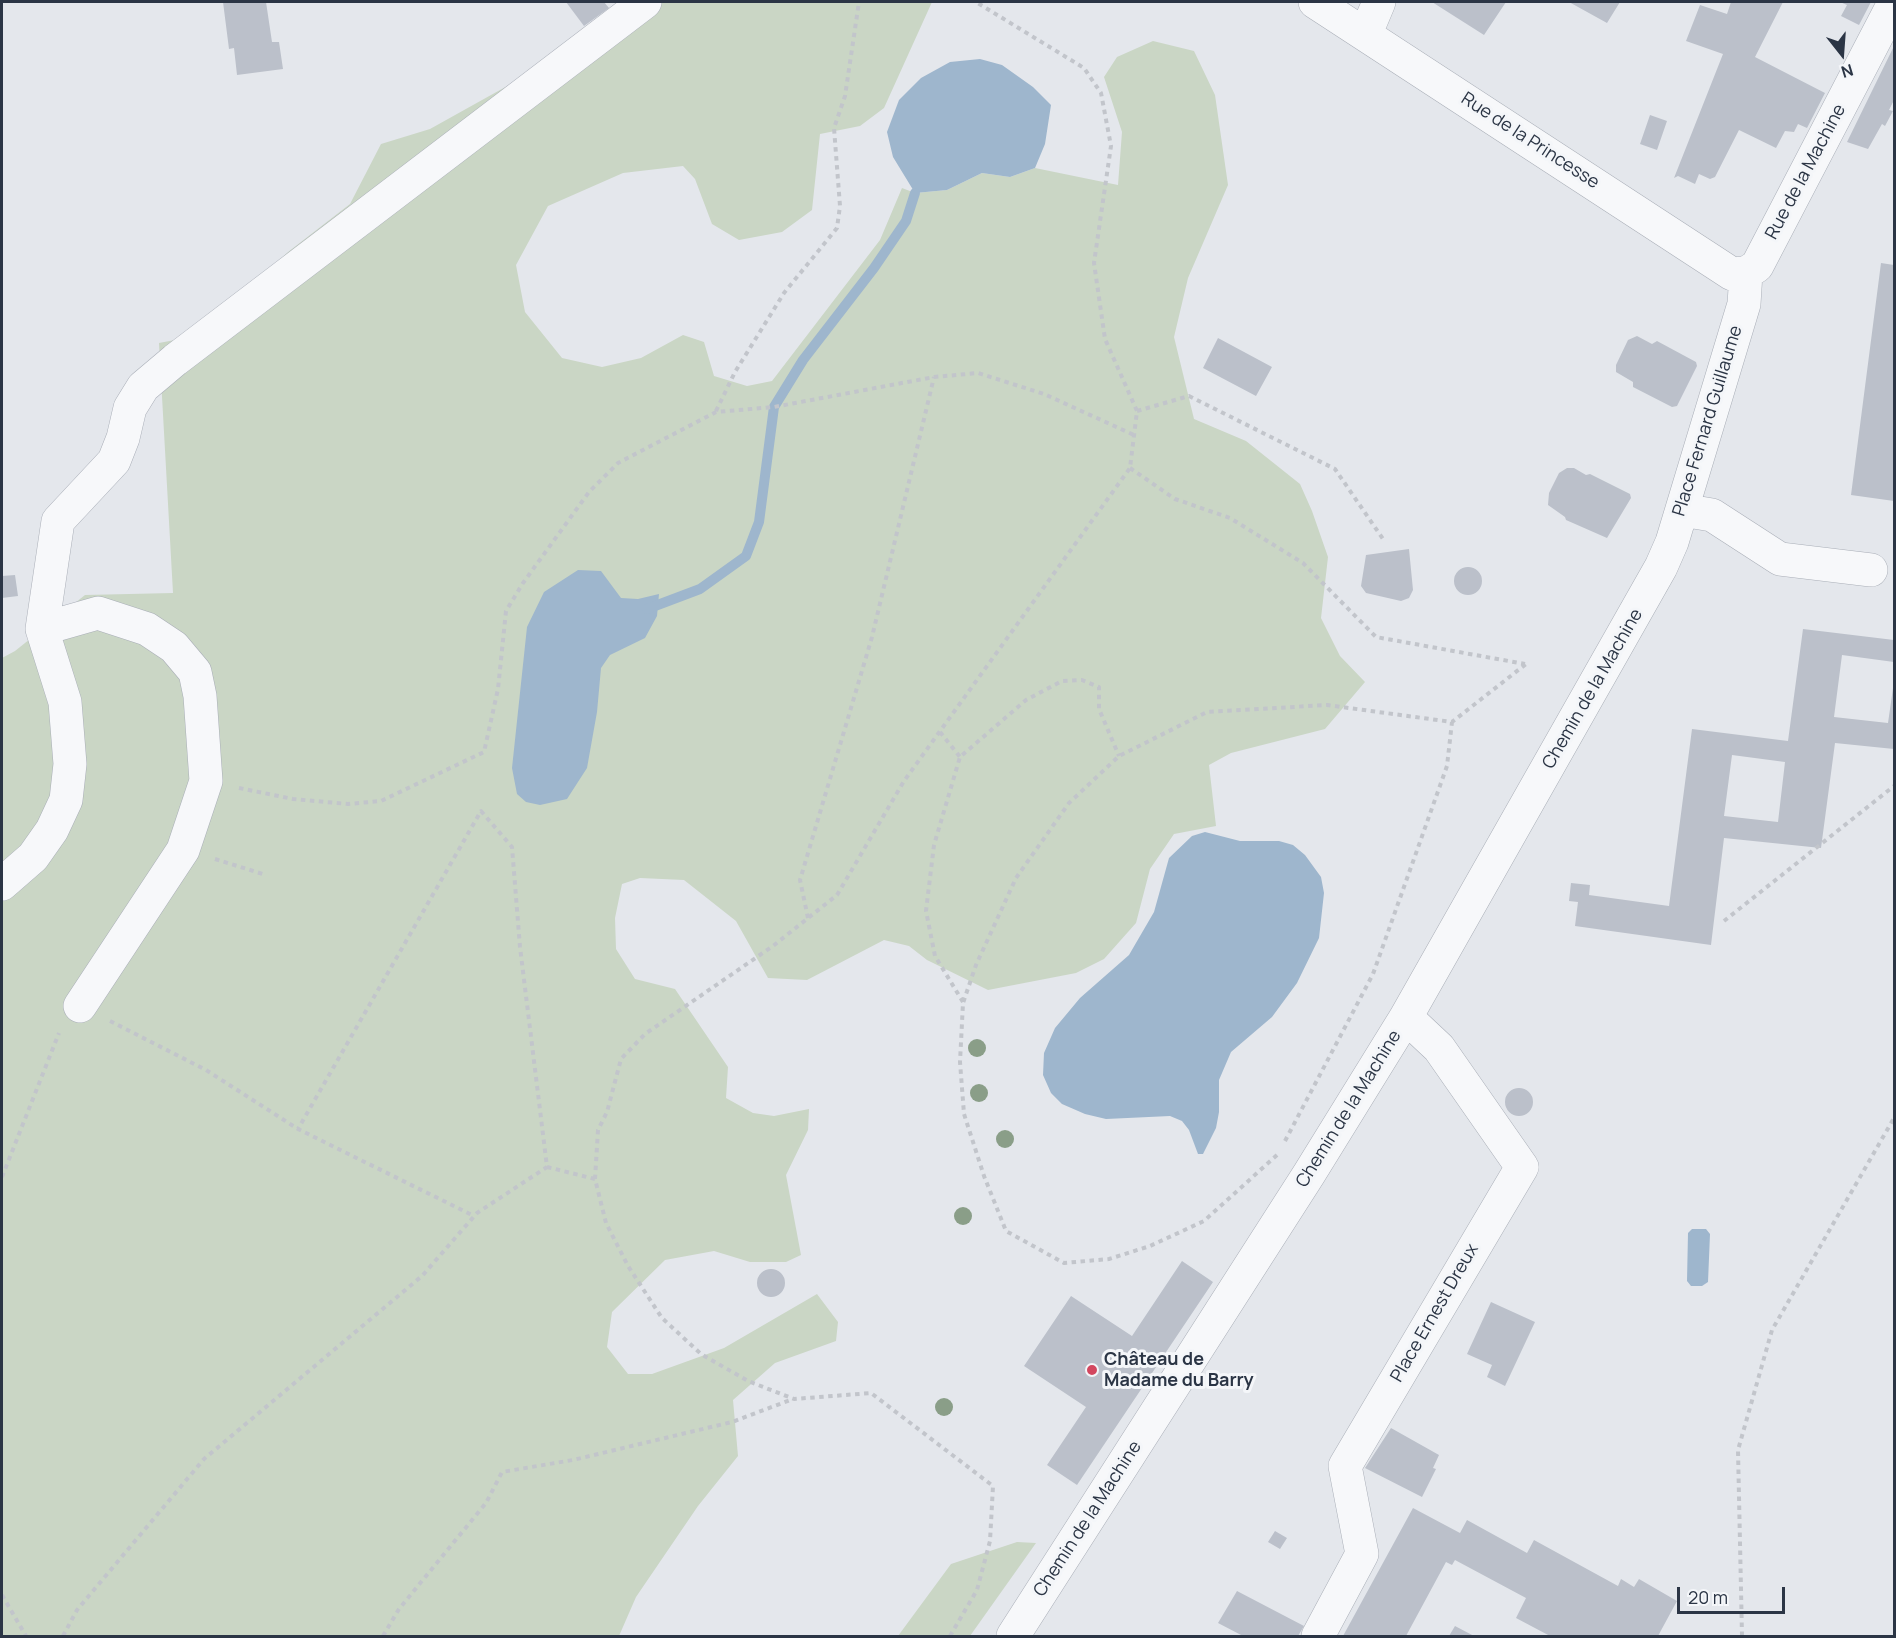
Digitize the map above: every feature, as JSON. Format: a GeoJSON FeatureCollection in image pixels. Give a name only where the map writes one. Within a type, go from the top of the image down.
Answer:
{"type":"FeatureCollection","features":[{"type":"Feature","properties":{"kind":"street"},"geometry":{"type":"LineString","coordinates":[[2,884],[33,857],[52,830],[66,800],[70,764],[64,702],[42,629],[58,521],[114,461],[123,438],[129,408],[143,387],[175,360],[645,2]]}},
{"type":"Feature","properties":{"kind":"street","name":"Rue de la Princesse"},"geometry":{"type":"LineString","coordinates":[[1315,2],[1366,33],[1732,274],[1746,273]]}},
{"type":"Feature","properties":{"kind":"street"},"geometry":{"type":"LineString","coordinates":[[1366,33],[1379,2]]}},
{"type":"Feature","properties":{"kind":"street","name":"Rue de la Machine"},"geometry":{"type":"LineString","coordinates":[[1746,273],[1757,266],[1894,3]]}},
{"type":"Feature","properties":{"kind":"street","name":"Place Fernard Guillaume"},"geometry":{"type":"LineString","coordinates":[[1661,567],[1682,510],[1744,304],[1746,273]]}},
{"type":"Feature","properties":{"kind":"street"},"geometry":{"type":"LineString","coordinates":[[1682,510],[1712,515],[1780,559],[1871,570]]}},
{"type":"Feature","properties":{"kind":"street","name":"Chemin de la Machine"},"geometry":{"type":"LineString","coordinates":[[1013,1636],[1309,1174],[1406,1017],[1661,567]]}},
{"type":"Feature","properties":{"kind":"street"},"geometry":{"type":"LineString","coordinates":[[42,629],[99,613],[147,629],[174,648],[195,672],[200,696],[206,781],[183,850],[81,1006]]}},
{"type":"Feature","properties":{"kind":"street","name":"Place Ernest Dreux"},"geometry":{"type":"LineString","coordinates":[[1318,1636],[1362,1554],[1345,1466],[1522,1167],[1439,1048],[1406,1017]]}},
{"type":"Feature","properties":{"kind":"path"},"geometry":{"type":"LineString","coordinates":[[716,412],[735,372],[784,293],[837,228],[840,206],[834,128],[844,96],[858,2]]}},
{"type":"Feature","properties":{"kind":"path"},"geometry":{"type":"LineString","coordinates":[[794,1399],[748,1381],[701,1354],[662,1318],[628,1266],[606,1223],[595,1179],[598,1130],[607,1113],[621,1059],[645,1034],[773,946],[837,895],[904,781],[1130,468],[1137,411],[1105,339],[1094,263],[1111,146],[1101,93],[1084,68],[976,2]]}},
{"type":"Feature","properties":{"kind":"path"},"geometry":{"type":"LineString","coordinates":[[206,781],[293,799],[348,804],[381,801],[484,752],[498,689],[506,611],[523,583],[589,492],[618,463],[716,412],[774,407],[934,377],[978,373],[1044,394],[1134,435]]}},
{"type":"Feature","properties":{"kind":"path"},"geometry":{"type":"LineString","coordinates":[[808,918],[800,880],[872,637],[934,377]]}},
{"type":"Feature","properties":{"kind":"path"},"geometry":{"type":"LineString","coordinates":[[1137,411],[1190,396],[1335,469],[1383,539]]}},
{"type":"Feature","properties":{"kind":"path"},"geometry":{"type":"LineString","coordinates":[[1130,468],[1175,499],[1230,518],[1303,563],[1376,637],[1526,664],[1452,722],[1447,766],[1373,974],[1283,1144]]}},
{"type":"Feature","properties":{"kind":"path"},"geometry":{"type":"LineString","coordinates":[[963,1003],[935,956],[926,911],[934,845],[960,757],[1026,700],[1062,681],[1082,680],[1099,687],[1099,709],[1119,756]]}},
{"type":"Feature","properties":{"kind":"path"},"geometry":{"type":"LineString","coordinates":[[1278,1154],[1204,1221],[1150,1246],[1109,1258],[1064,1263],[1005,1231],[964,1114],[960,1062],[963,1003],[976,965],[1016,878],[1069,803],[1119,756],[1207,712],[1327,705],[1452,722]]}},
{"type":"Feature","properties":{"kind":"path"},"geometry":{"type":"LineString","coordinates":[[940,732],[960,757]]}},
{"type":"Feature","properties":{"kind":"path"},"geometry":{"type":"LineString","coordinates":[[1724,921],[1894,786]]}},
{"type":"Feature","properties":{"kind":"path"},"geometry":{"type":"LineString","coordinates":[[298,1129],[481,811],[512,847],[520,947],[548,1167]]}},
{"type":"Feature","properties":{"kind":"path"},"geometry":{"type":"LineString","coordinates":[[183,850],[266,875]]}},
{"type":"Feature","properties":{"kind":"path"},"geometry":{"type":"LineString","coordinates":[[2,1177],[56,1038],[81,1006],[206,1070],[298,1129],[474,1216]]}},
{"type":"Feature","properties":{"kind":"path"},"geometry":{"type":"LineString","coordinates":[[1742,1636],[1738,1450],[1772,1330],[1894,1118]]}},
{"type":"Feature","properties":{"kind":"path"},"geometry":{"type":"LineString","coordinates":[[63,1636],[77,1610],[204,1459],[422,1276],[474,1216],[548,1167],[595,1179]]}},
{"type":"Feature","properties":{"kind":"path"},"geometry":{"type":"LineString","coordinates":[[383,1636],[399,1609],[486,1503],[502,1472],[573,1460],[732,1422],[794,1399],[870,1392],[993,1486],[990,1541],[977,1590],[950,1636]]}},
{"type":"Feature","properties":{"kind":"path"},"geometry":{"type":"LineString","coordinates":[[2,1595],[26,1636]]}},
{"type":"Feature","properties":{"kind":"green space"},"geometry":{"type":"Polygon","coordinates":[[[627,2],[932,2],[884,108],[860,126],[820,134],[812,210],[782,232],[739,240],[712,224],[695,179],[683,166],[623,173],[548,206],[516,265],[525,312],[562,358],[602,367],[641,358],[683,335],[704,342],[714,376],[747,386],[772,381],[880,240],[902,188],[915,193],[947,190],[982,173],[1010,177],[1035,168],[1118,185],[1122,132],[1104,77],[1117,57],[1153,41],[1194,51],[1215,95],[1228,185],[1188,278],[1174,337],[1194,419],[1246,441],[1300,484],[1328,557],[1321,618],[1340,656],[1365,682],[1325,729],[1231,753],[1209,765],[1216,826],[1174,834],[1150,869],[1136,923],[1104,959],[1076,973],[988,990],[927,960],[909,946],[884,940],[807,980],[768,978],[736,921],[684,880],[640,878],[622,884],[615,918],[616,949],[635,979],[675,989],[728,1067],[726,1098],[753,1113],[774,1116],[809,1109],[808,1130],[786,1175],[801,1255],[786,1262],[750,1262],[714,1251],[665,1260],[612,1312],[607,1347],[628,1374],[652,1374],[724,1348],[817,1294],[838,1322],[836,1341],[775,1363],[733,1400],[738,1456],[698,1506],[636,1597],[619,1636],[2,1636],[2,658],[15,651],[85,595],[173,593],[159,343],[201,335],[288,252],[350,204],[381,144],[430,129],[570,51],[627,2]]]}},
{"type":"Feature","properties":{"kind":"green space"},"geometry":{"type":"Polygon","coordinates":[[[1017,1542],[1036,1543],[970,1636],[898,1636],[951,1564],[1017,1542]]]}},
{"type":"Feature","properties":{"kind":"water"},"geometry":{"type":"Polygon","coordinates":[[[980,59],[1002,65],[1033,87],[1051,105],[1045,144],[1035,168],[1010,177],[982,173],[947,190],[915,193],[893,157],[887,132],[899,100],[921,78],[950,62],[980,59]]]}},
{"type":"Feature","properties":{"kind":"water"},"geometry":{"type":"Polygon","coordinates":[[[578,570],[601,571],[621,598],[638,599],[659,594],[657,616],[645,638],[610,655],[601,668],[597,712],[587,768],[567,799],[540,805],[526,802],[517,794],[512,768],[527,627],[544,592],[578,570]]]}},
{"type":"Feature","properties":{"kind":"water"},"geometry":{"type":"Polygon","coordinates":[[[1205,832],[1240,841],[1279,841],[1293,845],[1305,855],[1321,877],[1324,893],[1319,938],[1297,983],[1272,1017],[1231,1052],[1219,1080],[1219,1112],[1216,1128],[1203,1154],[1198,1154],[1189,1130],[1182,1121],[1170,1116],[1106,1119],[1085,1114],[1062,1104],[1051,1093],[1043,1075],[1044,1053],[1055,1028],[1080,998],[1129,955],[1154,912],[1169,858],[1192,836],[1205,832]]]}},
{"type":"Feature","properties":{"kind":"water"},"geometry":{"type":"Polygon","coordinates":[[[1692,1229],[1706,1229],[1710,1234],[1708,1282],[1702,1286],[1691,1286],[1687,1281],[1688,1233],[1692,1229]]]}},
{"type":"Feature","properties":{"kind":"building"},"geometry":{"type":"Polygon","coordinates":[[[223,2],[266,2],[272,42],[279,42],[283,69],[237,75],[234,48],[229,49],[223,2]]]}},
{"type":"Feature","properties":{"kind":"building"},"geometry":{"type":"Polygon","coordinates":[[[566,2],[604,2],[609,8],[584,26],[566,2]]]}},
{"type":"Feature","properties":{"kind":"building"},"geometry":{"type":"Polygon","coordinates":[[[1432,2],[1506,2],[1484,35],[1432,2]]]}},
{"type":"Feature","properties":{"kind":"building"},"geometry":{"type":"Polygon","coordinates":[[[1569,2],[1620,2],[1607,23],[1569,2]]]}},
{"type":"Feature","properties":{"kind":"building"},"geometry":{"type":"Polygon","coordinates":[[[1731,2],[1783,2],[1755,57],[1825,93],[1807,128],[1798,124],[1794,132],[1785,131],[1776,148],[1739,130],[1715,177],[1710,179],[1699,174],[1695,184],[1678,176],[1674,178],[1723,54],[1686,41],[1700,5],[1727,14],[1731,2]]]}},
{"type":"Feature","properties":{"kind":"building"},"geometry":{"type":"Polygon","coordinates":[[[1840,2],[1871,2],[1859,25],[1841,16],[1847,5],[1840,2]]]}},
{"type":"Feature","properties":{"kind":"building"},"geometry":{"type":"Polygon","coordinates":[[[1894,46],[1894,100],[1889,110],[1893,111],[1885,126],[1882,124],[1868,149],[1847,142],[1894,46]]]}},
{"type":"Feature","properties":{"kind":"building"},"geometry":{"type":"Polygon","coordinates":[[[1650,115],[1667,121],[1657,150],[1640,144],[1650,115]]]}},
{"type":"Feature","properties":{"kind":"building"},"geometry":{"type":"Polygon","coordinates":[[[1881,263],[1894,265],[1894,501],[1851,495],[1881,263]]]}},
{"type":"Feature","properties":{"kind":"building"},"geometry":{"type":"Polygon","coordinates":[[[1637,336],[1652,344],[1657,341],[1696,362],[1697,366],[1677,406],[1672,407],[1633,387],[1633,382],[1616,372],[1616,365],[1628,340],[1637,336]]]}},
{"type":"Feature","properties":{"kind":"building"},"geometry":{"type":"Polygon","coordinates":[[[1218,338],[1272,367],[1256,396],[1203,368],[1218,338]]]}},
{"type":"Feature","properties":{"kind":"building"},"geometry":{"type":"Polygon","coordinates":[[[1567,468],[1574,468],[1586,475],[1590,474],[1630,494],[1631,498],[1607,538],[1566,520],[1548,505],[1549,493],[1559,473],[1567,468]]]}},
{"type":"Feature","properties":{"kind":"building"},"geometry":{"type":"Polygon","coordinates":[[[1409,549],[1413,590],[1409,598],[1401,601],[1366,593],[1361,586],[1366,555],[1409,549]]]}},
{"type":"Feature","properties":{"kind":"building"},"geometry":{"type":"Polygon","coordinates":[[[1468,567],[1478,571],[1482,581],[1478,591],[1468,595],[1458,591],[1454,581],[1458,571],[1468,567]]]}},
{"type":"Feature","properties":{"kind":"building"},"geometry":{"type":"Polygon","coordinates":[[[15,575],[18,596],[2,598],[2,576],[15,575]]]}},
{"type":"Feature","properties":{"kind":"building"},"geometry":{"type":"Polygon","coordinates":[[[1803,629],[1894,640],[1894,662],[1842,655],[1834,717],[1888,723],[1894,681],[1894,749],[1835,743],[1821,848],[1724,838],[1711,945],[1575,926],[1578,902],[1569,901],[1571,883],[1590,885],[1589,895],[1669,906],[1692,729],[1788,741],[1803,629]],[[1732,755],[1724,816],[1778,822],[1785,762],[1732,755]]]}},
{"type":"Feature","properties":{"kind":"building"},"geometry":{"type":"Polygon","coordinates":[[[1519,1088],[1529,1092],[1533,1102],[1529,1112],[1519,1116],[1509,1112],[1505,1102],[1509,1092],[1519,1088]]]}},
{"type":"Feature","properties":{"kind":"building","name":"Château de Madame du Barry"},"geometry":{"type":"Polygon","coordinates":[[[1182,1261],[1213,1282],[1077,1485],[1047,1465],[1086,1407],[1024,1366],[1071,1296],[1132,1336],[1182,1261]]]}},
{"type":"Feature","properties":{"kind":"building"},"geometry":{"type":"Polygon","coordinates":[[[771,1269],[781,1273],[785,1283],[781,1293],[771,1297],[761,1293],[757,1283],[761,1273],[771,1269]]]}},
{"type":"Feature","properties":{"kind":"building"},"geometry":{"type":"Polygon","coordinates":[[[1491,1302],[1535,1322],[1505,1386],[1487,1377],[1492,1365],[1467,1354],[1491,1302]]]}},
{"type":"Feature","properties":{"kind":"building"},"geometry":{"type":"Polygon","coordinates":[[[1391,1428],[1439,1455],[1433,1468],[1436,1469],[1422,1497],[1365,1468],[1391,1428]]]}},
{"type":"Feature","properties":{"kind":"building"},"geometry":{"type":"Polygon","coordinates":[[[1413,1508],[1460,1533],[1467,1520],[1527,1553],[1534,1540],[1618,1586],[1621,1579],[1634,1587],[1639,1579],[1677,1601],[1658,1636],[1550,1636],[1516,1618],[1526,1598],[1455,1560],[1452,1565],[1446,1562],[1406,1636],[1343,1636],[1413,1508]]]}},
{"type":"Feature","properties":{"kind":"building"},"geometry":{"type":"Polygon","coordinates":[[[1275,1531],[1287,1538],[1280,1549],[1268,1542],[1275,1531]]]}},
{"type":"Feature","properties":{"kind":"building"},"geometry":{"type":"Polygon","coordinates":[[[1237,1591],[1304,1626],[1298,1636],[1243,1636],[1218,1623],[1237,1591]]]}},
{"type":"Feature","properties":{"kind":"building"},"geometry":{"type":"Polygon","coordinates":[[[1455,1626],[1474,1636],[1449,1636],[1455,1626]]]}},
{"type":"Feature","properties":{"kind":"waterway"},"geometry":{"type":"LineString","coordinates":[[647,609],[700,589],[746,556],[759,522],[774,407],[803,360],[874,268],[906,221],[915,193]]}},
{"type":"Feature","properties":{"kind":"place","name":"Château de Madame du Barry"},"geometry":{"type":"Point","coordinates":[1092,1370]}}]}
